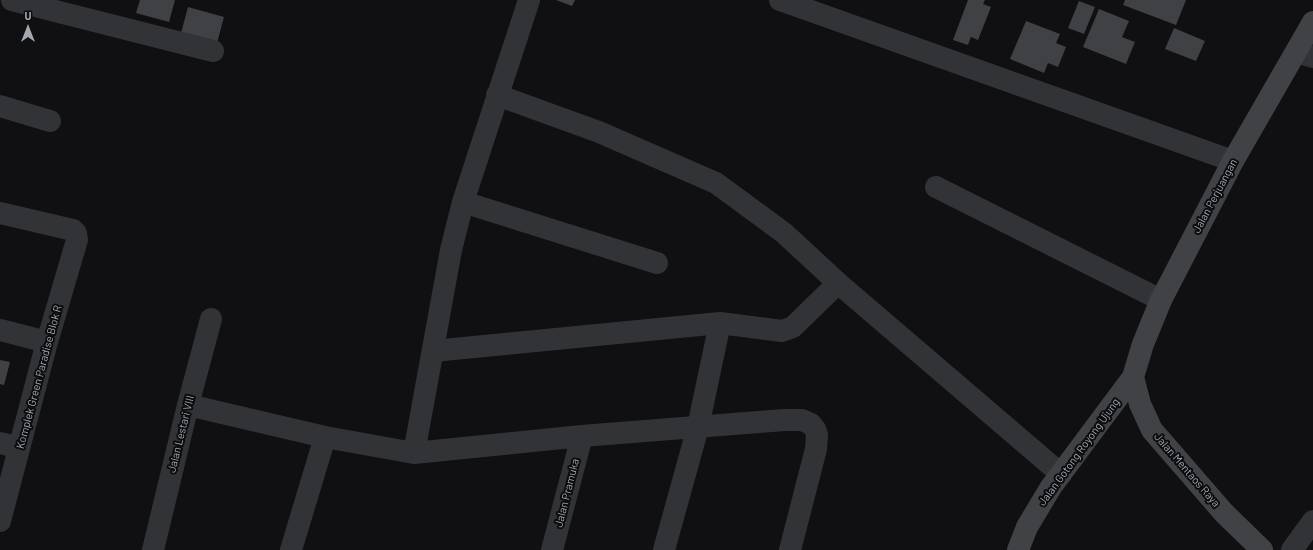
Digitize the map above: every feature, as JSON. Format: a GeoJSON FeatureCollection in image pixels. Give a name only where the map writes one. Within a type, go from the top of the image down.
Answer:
{"type":"FeatureCollection","features":[{"type":"Feature","properties":{"kind":"main road","name":"Jalan Perjuangan"},"geometry":{"type":"LineString","coordinates":[[1133,377],[1143,344],[1161,300],[1233,161],[1304,55],[1313,22]]}},
{"type":"Feature","properties":{"kind":"main road","name":"Jalan Gotong Royong Ujung"},"geometry":{"type":"LineString","coordinates":[[1018,550],[1026,527],[1051,487],[1133,377]]}},
{"type":"Feature","properties":{"kind":"main road","name":"Jalan Mentaos Raya"},"geometry":{"type":"LineString","coordinates":[[1133,377],[1140,404],[1152,430],[1224,513],[1262,550]]}},
{"type":"Feature","properties":{"kind":"street"},"geometry":{"type":"LineString","coordinates":[[12,0],[213,51]]}},
{"type":"Feature","properties":{"kind":"street"},"geometry":{"type":"LineString","coordinates":[[414,453],[451,250],[463,202],[529,0]]}},
{"type":"Feature","properties":{"kind":"street"},"geometry":{"type":"LineString","coordinates":[[780,0],[1233,161]]}},
{"type":"Feature","properties":{"kind":"street"},"geometry":{"type":"LineString","coordinates":[[497,95],[599,132],[716,184],[784,233],[838,283],[1061,474]]}},
{"type":"Feature","properties":{"kind":"street"},"geometry":{"type":"LineString","coordinates":[[0,106],[50,121]]}},
{"type":"Feature","properties":{"kind":"street"},"geometry":{"type":"LineString","coordinates":[[936,187],[1161,300]]}},
{"type":"Feature","properties":{"kind":"street"},"geometry":{"type":"LineString","coordinates":[[463,202],[657,263]]}},
{"type":"Feature","properties":{"kind":"street","name":"Komplek Green Paradise Blok R"},"geometry":{"type":"LineString","coordinates":[[0,213],[73,230],[76,233],[77,240],[47,342],[10,446],[0,521]]}},
{"type":"Feature","properties":{"kind":"street"},"geometry":{"type":"LineString","coordinates":[[432,350],[720,323],[782,331],[793,327],[838,283]]}},
{"type":"Feature","properties":{"kind":"street","name":"Jalan Lestari VIII"},"geometry":{"type":"LineString","coordinates":[[153,550],[211,319]]}},
{"type":"Feature","properties":{"kind":"street"},"geometry":{"type":"LineString","coordinates":[[664,550],[698,427],[720,323]]}},
{"type":"Feature","properties":{"kind":"street"},"geometry":{"type":"LineString","coordinates":[[0,330],[47,342]]}},
{"type":"Feature","properties":{"kind":"street"},"geometry":{"type":"LineString","coordinates":[[188,406],[325,437],[414,453],[582,436],[784,420],[802,420],[811,424],[815,429],[817,435],[816,449],[790,550]]}},
{"type":"Feature","properties":{"kind":"street","name":"Jalan Pramuka"},"geometry":{"type":"LineString","coordinates":[[552,550],[582,436]]}},
{"type":"Feature","properties":{"kind":"street"},"geometry":{"type":"LineString","coordinates":[[291,550],[325,437]]}},
{"type":"Feature","properties":{"kind":"street"},"geometry":{"type":"LineString","coordinates":[[1292,550],[1313,521]]}},
{"type":"Feature","properties":{"kind":"building"},"geometry":{"type":"Polygon","coordinates":[[[140,0],[175,0],[169,22],[136,13],[140,0]]]}},
{"type":"Feature","properties":{"kind":"building"},"geometry":{"type":"Polygon","coordinates":[[[556,0],[575,0],[572,6],[556,0]]]}},
{"type":"Feature","properties":{"kind":"building"},"geometry":{"type":"Polygon","coordinates":[[[968,0],[985,0],[983,4],[991,7],[978,40],[971,37],[968,45],[953,40],[968,0]]]}},
{"type":"Feature","properties":{"kind":"building"},"geometry":{"type":"Polygon","coordinates":[[[1125,0],[1186,0],[1176,25],[1123,5],[1125,0]]]}},
{"type":"Feature","properties":{"kind":"building"},"geometry":{"type":"Polygon","coordinates":[[[1079,1],[1095,7],[1084,34],[1068,28],[1079,1]]]}},
{"type":"Feature","properties":{"kind":"building"},"geometry":{"type":"Polygon","coordinates":[[[188,7],[224,17],[217,43],[181,33],[188,7]]]}},
{"type":"Feature","properties":{"kind":"building"},"geometry":{"type":"Polygon","coordinates":[[[1099,9],[1129,21],[1122,37],[1135,42],[1126,64],[1083,47],[1099,9]]]}},
{"type":"Feature","properties":{"kind":"building"},"geometry":{"type":"Polygon","coordinates":[[[1026,21],[1060,34],[1056,43],[1066,47],[1058,67],[1048,63],[1044,73],[1010,59],[1026,21]]]}},
{"type":"Feature","properties":{"kind":"building"},"geometry":{"type":"Polygon","coordinates":[[[1174,28],[1205,41],[1196,61],[1165,49],[1174,28]]]}},
{"type":"Feature","properties":{"kind":"building"},"geometry":{"type":"Polygon","coordinates":[[[0,360],[10,362],[4,385],[0,384],[0,360]]]}}]}
